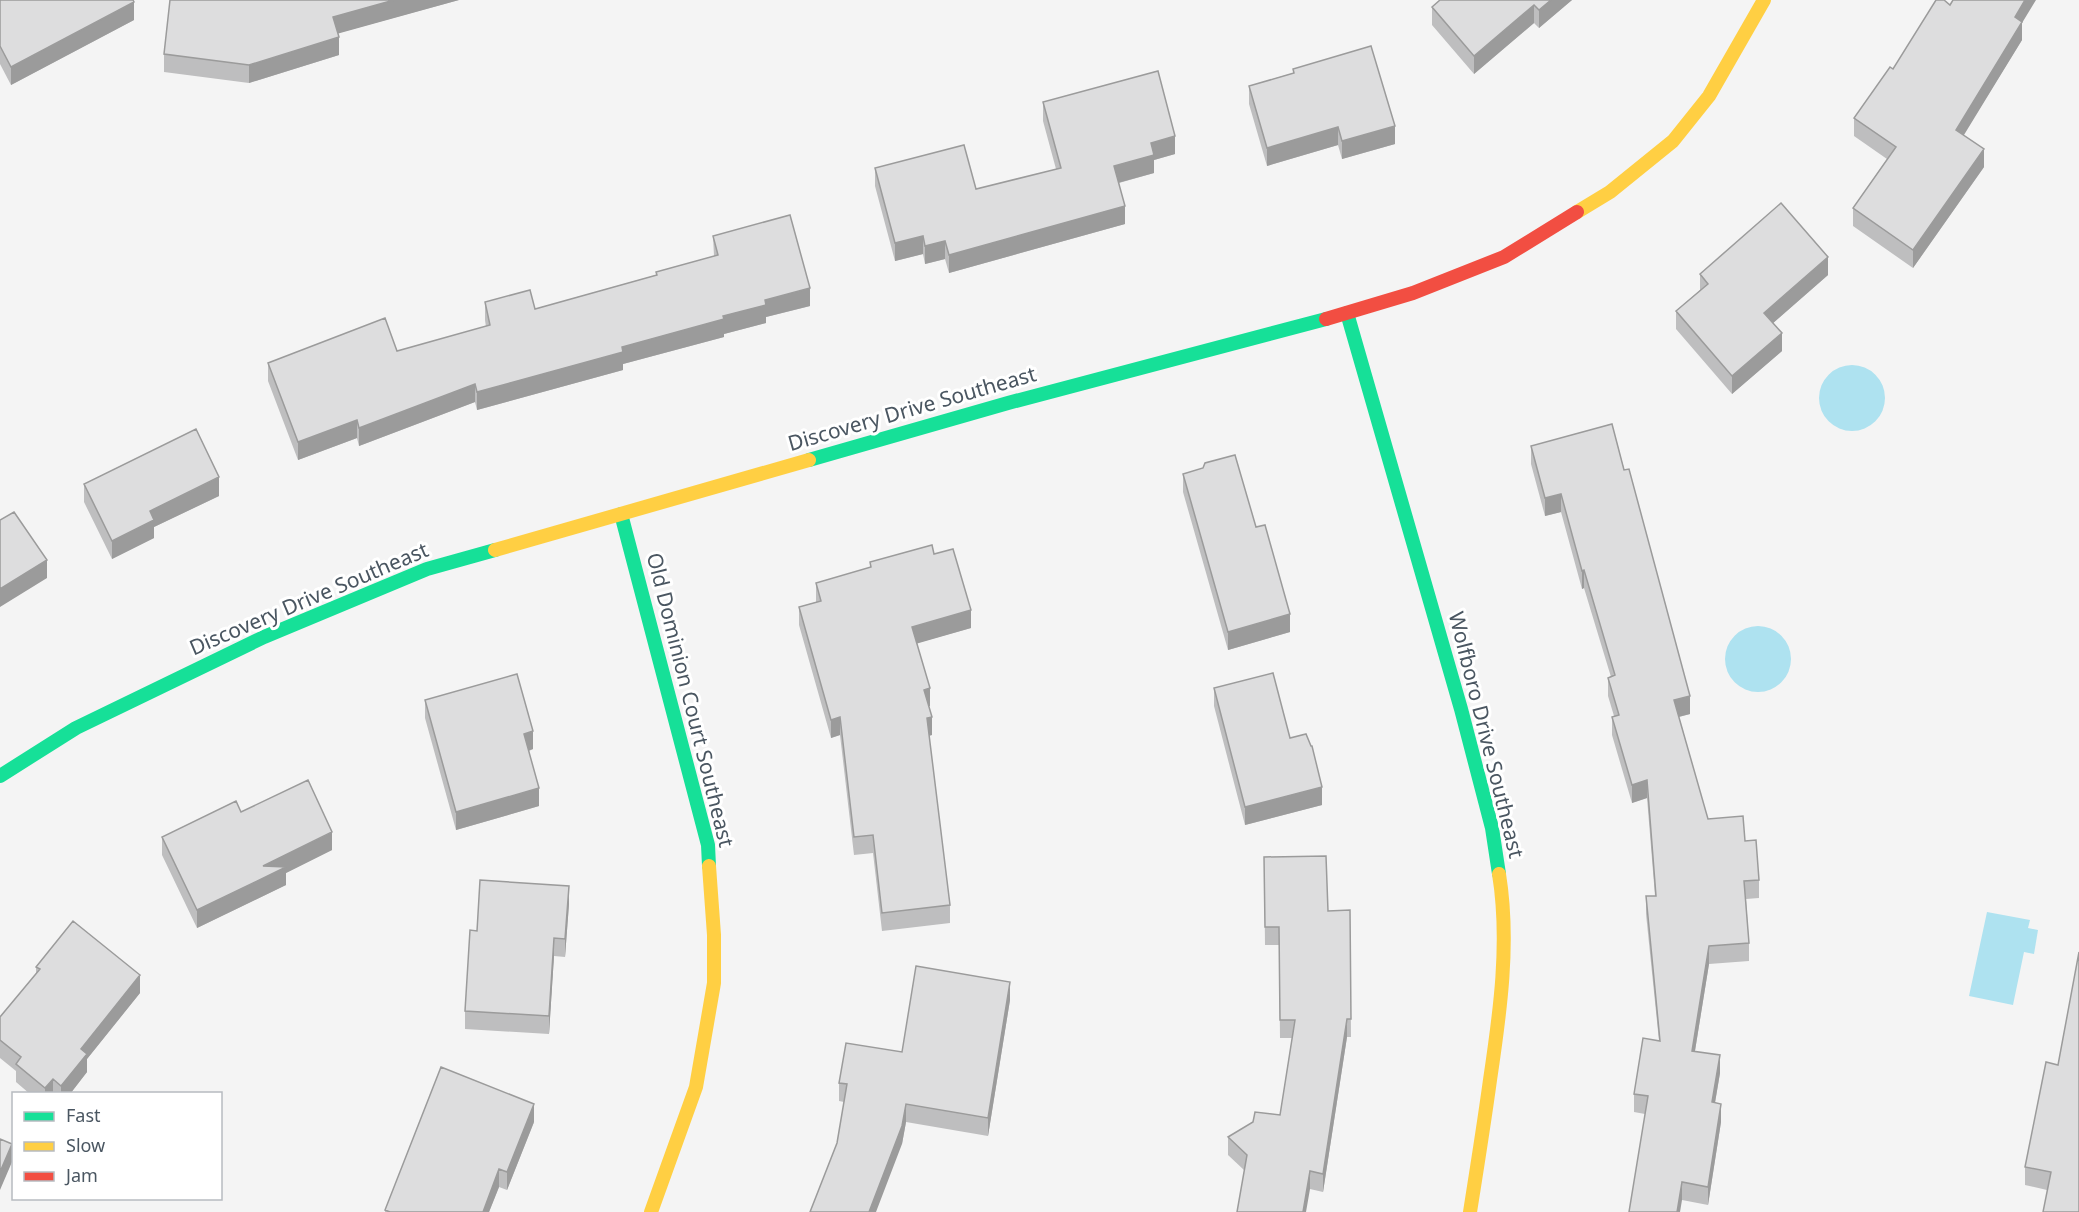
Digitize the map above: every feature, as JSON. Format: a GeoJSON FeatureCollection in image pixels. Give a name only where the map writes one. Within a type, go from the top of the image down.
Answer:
{"type":"FeatureCollection","features":[{"type":"Feature","properties":{"kind":"street","name":"Discovery Drive Southeast"},"geometry":{"type":"LineString","coordinates":[[0,776],[76,728],[264,637],[426,568],[1008,403],[1347,313],[1413,293],[1504,257],[1610,192],[1673,141],[1709,96],[1764,0]]}},
{"type":"Feature","properties":{"kind":"street","name":"Wolfboro Drive Southeast"},"geometry":{"type":"LineString","coordinates":[[1347,313],[1461,709],[1492,828],[1502,890],[1503,950],[1500,1014],[1470,1212]]}},
{"type":"Feature","properties":{"kind":"street","name":"Old Dominion Court Southeast"},"geometry":{"type":"LineString","coordinates":[[621,514],[708,845],[714,935],[714,983],[696,1087],[651,1212]]}},
{"type":"Feature","properties":{"kind":"water"},"geometry":{"type":"Polygon","coordinates":[[[1852,365],[1865,367],[1880,380],[1885,398],[1883,411],[1870,426],[1852,431],[1839,429],[1824,416],[1819,398],[1821,385],[1834,370],[1852,365]]]}},
{"type":"Feature","properties":{"kind":"water"},"geometry":{"type":"Polygon","coordinates":[[[1758,626],[1771,628],[1781,636],[1789,646],[1791,659],[1789,672],[1781,682],[1771,690],[1758,692],[1745,690],[1735,682],[1727,672],[1725,659],[1727,646],[1735,636],[1745,628],[1758,626]]]}},
{"type":"Feature","properties":{"kind":"water"},"geometry":{"type":"Polygon","coordinates":[[[1987,912],[2030,920],[2028,928],[2038,930],[2034,954],[2024,952],[2013,1005],[1969,996],[1987,912]]]}},
{"type":"Feature","properties":{"kind":"building"},"geometry":{"type":"Polygon","coordinates":[[[0,0],[133,0],[134,2],[11,67],[0,46],[0,0]]]}},
{"type":"Feature","properties":{"kind":"building"},"geometry":{"type":"Polygon","coordinates":[[[170,0],[394,0],[333,17],[339,37],[249,65],[164,54],[170,0]]]}},
{"type":"Feature","properties":{"kind":"building"},"geometry":{"type":"Polygon","coordinates":[[[1440,0],[1551,0],[1539,10],[1534,5],[1474,56],[1432,7],[1440,0]]]}},
{"type":"Feature","properties":{"kind":"building"},"geometry":{"type":"Polygon","coordinates":[[[1936,0],[1944,0],[1950,5],[1953,0],[2025,0],[2015,17],[2022,22],[1956,130],[1984,149],[1913,250],[1853,208],[1896,147],[1854,118],[1890,67],[1893,69],[1936,0]]]}},
{"type":"Feature","properties":{"kind":"building"},"geometry":{"type":"Polygon","coordinates":[[[1371,46],[1395,126],[1342,141],[1338,127],[1267,148],[1249,86],[1294,73],[1293,69],[1371,46]]]}},
{"type":"Feature","properties":{"kind":"building"},"geometry":{"type":"Polygon","coordinates":[[[1158,71],[1175,136],[1151,143],[1154,155],[1114,166],[1125,206],[949,255],[945,241],[925,246],[923,236],[895,243],[875,168],[964,145],[976,189],[1061,168],[1043,102],[1158,71]]]}},
{"type":"Feature","properties":{"kind":"building"},"geometry":{"type":"Polygon","coordinates":[[[1781,203],[1828,257],[1764,313],[1782,333],[1732,376],[1676,311],[1708,284],[1700,274],[1781,203]]]}},
{"type":"Feature","properties":{"kind":"building"},"geometry":{"type":"Polygon","coordinates":[[[790,215],[810,288],[765,300],[766,305],[723,316],[724,319],[622,347],[623,352],[477,392],[475,384],[359,428],[357,420],[298,442],[268,363],[385,318],[397,351],[490,325],[485,302],[530,290],[535,309],[657,275],[656,272],[718,255],[713,236],[790,215]]]}},
{"type":"Feature","properties":{"kind":"building"},"geometry":{"type":"Polygon","coordinates":[[[1612,424],[1624,470],[1629,469],[1690,696],[1674,700],[1708,819],[1743,816],[1745,841],[1756,840],[1759,880],[1744,881],[1749,943],[1709,946],[1692,1051],[1720,1055],[1712,1102],[1721,1104],[1708,1187],[1682,1182],[1677,1212],[1629,1212],[1648,1096],[1634,1094],[1643,1038],[1660,1041],[1646,896],[1656,896],[1647,780],[1632,785],[1612,717],[1619,715],[1608,678],[1615,675],[1584,570],[1582,571],[1561,494],[1545,498],[1531,446],[1612,424]]]}},
{"type":"Feature","properties":{"kind":"building"},"geometry":{"type":"Polygon","coordinates":[[[196,429],[219,477],[150,511],[154,520],[112,541],[84,484],[196,429]]]}},
{"type":"Feature","properties":{"kind":"building"},"geometry":{"type":"Polygon","coordinates":[[[1235,455],[1256,527],[1265,525],[1290,614],[1228,632],[1183,474],[1203,468],[1205,463],[1235,455]]]}},
{"type":"Feature","properties":{"kind":"building"},"geometry":{"type":"Polygon","coordinates":[[[14,512],[47,560],[0,589],[0,520],[14,512]]]}},
{"type":"Feature","properties":{"kind":"building"},"geometry":{"type":"Polygon","coordinates":[[[932,545],[934,554],[953,549],[971,610],[912,627],[930,688],[924,690],[932,717],[927,718],[950,905],[882,913],[873,835],[854,837],[840,717],[831,720],[799,607],[821,601],[816,583],[871,567],[870,562],[932,545]]]}},
{"type":"Feature","properties":{"kind":"building"},"geometry":{"type":"Polygon","coordinates":[[[1273,673],[1290,738],[1306,734],[1312,746],[1322,787],[1245,807],[1214,688],[1273,673]]]}},
{"type":"Feature","properties":{"kind":"building"},"geometry":{"type":"Polygon","coordinates":[[[517,674],[533,731],[524,734],[539,788],[456,812],[425,700],[517,674]]]}},
{"type":"Feature","properties":{"kind":"building"},"geometry":{"type":"Polygon","coordinates":[[[308,780],[332,832],[263,866],[286,867],[197,910],[162,837],[236,801],[241,812],[308,780]]]}},
{"type":"Feature","properties":{"kind":"building"},"geometry":{"type":"Polygon","coordinates":[[[1326,856],[1328,911],[1350,910],[1351,1019],[1347,1019],[1323,1174],[1310,1171],[1303,1212],[1237,1212],[1247,1155],[1228,1137],[1253,1122],[1255,1112],[1280,1115],[1295,1020],[1280,1020],[1279,927],[1265,927],[1264,857],[1326,856]]]}},
{"type":"Feature","properties":{"kind":"building"},"geometry":{"type":"Polygon","coordinates":[[[480,880],[569,886],[565,939],[554,938],[549,1016],[465,1011],[470,930],[477,931],[480,880]]]}},
{"type":"Feature","properties":{"kind":"building"},"geometry":{"type":"Polygon","coordinates":[[[73,921],[140,975],[81,1049],[87,1054],[61,1086],[53,1079],[45,1088],[16,1064],[21,1057],[0,1040],[0,1017],[40,969],[36,967],[73,921]]]}},
{"type":"Feature","properties":{"kind":"building"},"geometry":{"type":"Polygon","coordinates":[[[2079,952],[2079,1212],[2043,1212],[2051,1172],[2025,1167],[2046,1062],[2058,1065],[2079,952]]]}},
{"type":"Feature","properties":{"kind":"building"},"geometry":{"type":"Polygon","coordinates":[[[916,966],[1010,982],[988,1118],[906,1104],[902,1126],[869,1212],[810,1212],[837,1143],[847,1084],[839,1083],[846,1043],[902,1052],[916,966]]]}},
{"type":"Feature","properties":{"kind":"building"},"geometry":{"type":"Polygon","coordinates":[[[441,1067],[534,1104],[507,1172],[499,1169],[483,1212],[390,1212],[385,1210],[441,1067]]]}},
{"type":"Feature","properties":{"kind":"building"},"geometry":{"type":"Polygon","coordinates":[[[0,1139],[12,1144],[0,1172],[0,1139]]]}},
{"type":"Feature","properties":{"kind":"traffic: fast"},"geometry":{"type":"LineString","coordinates":[[1347,313],[1461,709],[1492,828],[1499,874]]}},
{"type":"Feature","properties":{"kind":"traffic: fast"},"geometry":{"type":"LineString","coordinates":[[809,460],[1008,403],[1326,319]]}},
{"type":"Feature","properties":{"kind":"traffic: fast"},"geometry":{"type":"LineString","coordinates":[[621,514],[708,845],[709,866]]}},
{"type":"Feature","properties":{"kind":"traffic: fast"},"geometry":{"type":"LineString","coordinates":[[0,776],[76,728],[264,637],[427,569],[495,550]]}},
{"type":"Feature","properties":{"kind":"traffic: slow"},"geometry":{"type":"LineString","coordinates":[[1577,212],[1610,192],[1673,141],[1709,96],[1764,0]]}},
{"type":"Feature","properties":{"kind":"traffic: slow"},"geometry":{"type":"LineString","coordinates":[[495,550],[809,460]]}},
{"type":"Feature","properties":{"kind":"traffic: slow"},"geometry":{"type":"LineString","coordinates":[[651,1212],[696,1087],[714,983],[714,935],[709,866]]}},
{"type":"Feature","properties":{"kind":"traffic: slow"},"geometry":{"type":"LineString","coordinates":[[1470,1212],[1500,1003],[1504,925],[1499,874]]}},
{"type":"Feature","properties":{"kind":"traffic: jam"},"geometry":{"type":"LineString","coordinates":[[1326,319],[1413,293],[1504,257],[1577,212]]}}]}
